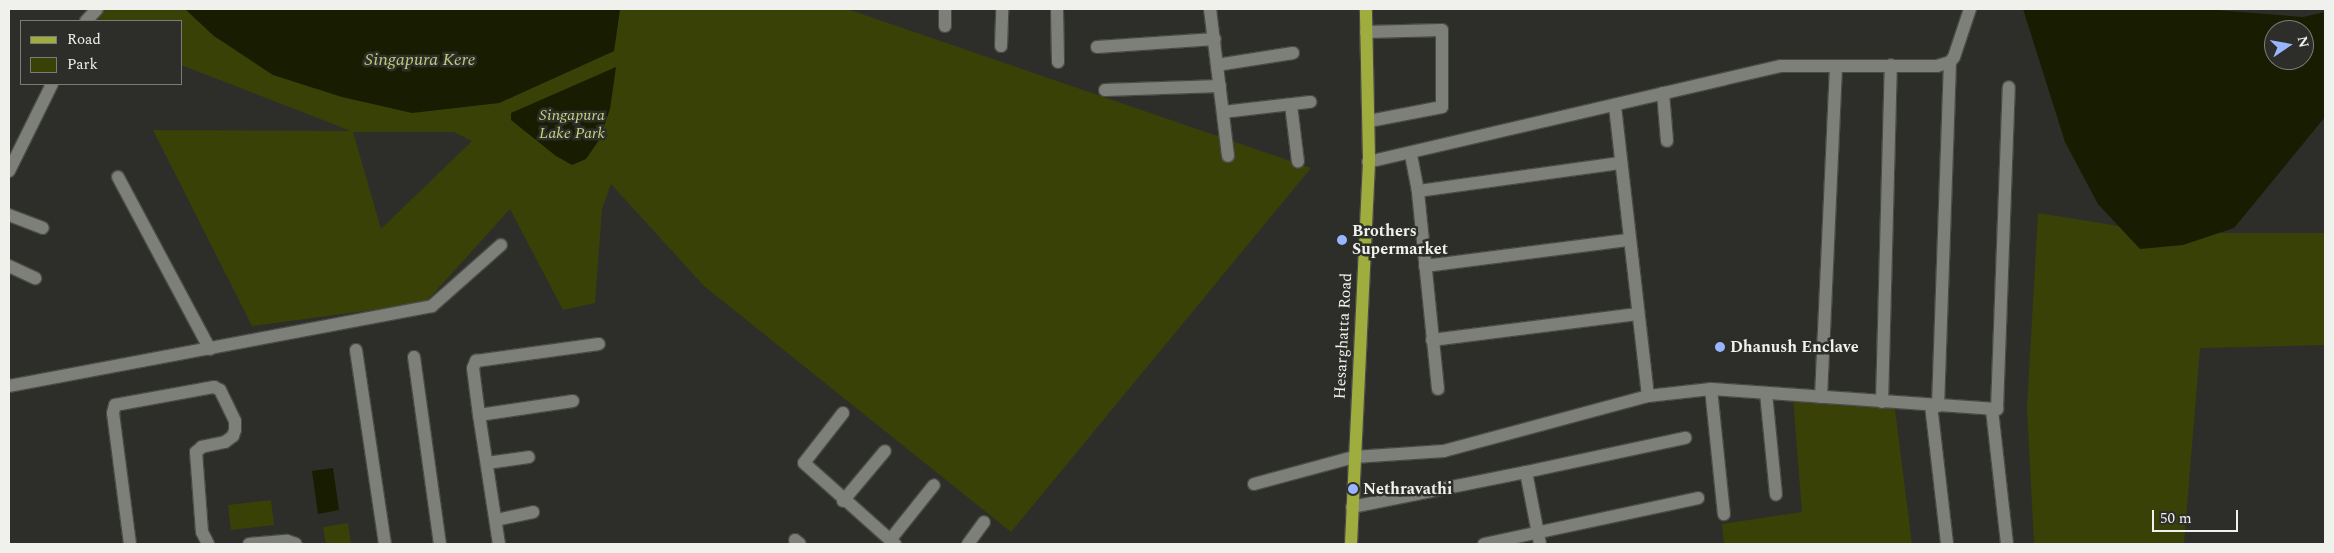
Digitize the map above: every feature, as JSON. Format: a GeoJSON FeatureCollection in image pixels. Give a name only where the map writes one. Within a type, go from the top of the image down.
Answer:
{"type":"FeatureCollection","features":[{"type":"Feature","properties":{"kind":"main road","name":"Hesarghatta Road"},"geometry":{"type":"LineString","coordinates":[[1351,544],[1368,162],[1369,121],[1366,9]]}},
{"type":"Feature","properties":{"kind":"street"},"geometry":{"type":"LineString","coordinates":[[87,20],[97,9]]}},
{"type":"Feature","properties":{"kind":"street"},"geometry":{"type":"LineString","coordinates":[[944,9],[945,26]]}},
{"type":"Feature","properties":{"kind":"street"},"geometry":{"type":"LineString","coordinates":[[1001,46],[1002,9]]}},
{"type":"Feature","properties":{"kind":"street"},"geometry":{"type":"LineString","coordinates":[[1057,9],[1058,62]]}},
{"type":"Feature","properties":{"kind":"street"},"geometry":{"type":"LineString","coordinates":[[1210,9],[1228,156]]}},
{"type":"Feature","properties":{"kind":"street"},"geometry":{"type":"LineString","coordinates":[[1947,544],[1934,406],[1950,62],[1958,49],[1970,9]]}},
{"type":"Feature","properties":{"kind":"street"},"geometry":{"type":"LineString","coordinates":[[1366,32],[1442,30],[1442,107],[1369,121]]}},
{"type":"Feature","properties":{"kind":"street"},"geometry":{"type":"LineString","coordinates":[[1097,47],[1215,39]]}},
{"type":"Feature","properties":{"kind":"street"},"geometry":{"type":"LineString","coordinates":[[1218,65],[1292,54]]}},
{"type":"Feature","properties":{"kind":"street"},"geometry":{"type":"LineString","coordinates":[[1368,162],[1410,155],[1615,104],[1781,66],[1937,66],[1950,62]]}},
{"type":"Feature","properties":{"kind":"street"},"geometry":{"type":"LineString","coordinates":[[1882,402],[1891,65]]}},
{"type":"Feature","properties":{"kind":"street"},"geometry":{"type":"LineString","coordinates":[[1821,397],[1836,66]]}},
{"type":"Feature","properties":{"kind":"street"},"geometry":{"type":"LineString","coordinates":[[9,170],[52,85]]}},
{"type":"Feature","properties":{"kind":"street"},"geometry":{"type":"LineString","coordinates":[[1105,90],[1220,86]]}},
{"type":"Feature","properties":{"kind":"street"},"geometry":{"type":"LineString","coordinates":[[1254,484],[1354,457],[1444,451],[1648,396],[1712,389],[1992,410],[1999,404],[2009,87]]}},
{"type":"Feature","properties":{"kind":"street"},"geometry":{"type":"LineString","coordinates":[[1663,93],[1667,141]]}},
{"type":"Feature","properties":{"kind":"street"},"geometry":{"type":"LineString","coordinates":[[1223,112],[1310,102]]}},
{"type":"Feature","properties":{"kind":"street"},"geometry":{"type":"LineString","coordinates":[[1291,104],[1298,162]]}},
{"type":"Feature","properties":{"kind":"street"},"geometry":{"type":"LineString","coordinates":[[1615,104],[1637,314],[1648,396]]}},
{"type":"Feature","properties":{"kind":"street"},"geometry":{"type":"LineString","coordinates":[[1410,155],[1418,191],[1438,389]]}},
{"type":"Feature","properties":{"kind":"street"},"geometry":{"type":"LineString","coordinates":[[1418,191],[1621,163]]}},
{"type":"Feature","properties":{"kind":"street"},"geometry":{"type":"LineString","coordinates":[[118,178],[210,349]]}},
{"type":"Feature","properties":{"kind":"street"},"geometry":{"type":"LineString","coordinates":[[9,215],[42,228]]}},
{"type":"Feature","properties":{"kind":"street"},"geometry":{"type":"LineString","coordinates":[[1425,266],[1629,240]]}},
{"type":"Feature","properties":{"kind":"street"},"geometry":{"type":"LineString","coordinates":[[9,386],[436,305],[501,246]]}},
{"type":"Feature","properties":{"kind":"street"},"geometry":{"type":"LineString","coordinates":[[9,266],[35,278]]}},
{"type":"Feature","properties":{"kind":"street"},"geometry":{"type":"LineString","coordinates":[[1432,340],[1637,314]]}},
{"type":"Feature","properties":{"kind":"street"},"geometry":{"type":"LineString","coordinates":[[499,544],[473,368],[476,361],[599,344]]}},
{"type":"Feature","properties":{"kind":"street"},"geometry":{"type":"LineString","coordinates":[[356,350],[385,544]]}},
{"type":"Feature","properties":{"kind":"street"},"geometry":{"type":"LineString","coordinates":[[414,357],[440,544]]}},
{"type":"Feature","properties":{"kind":"street"},"geometry":{"type":"LineString","coordinates":[[130,544],[113,413],[116,405],[208,386],[220,390],[235,421],[233,436],[225,442],[202,447],[196,452],[202,532],[208,544]]}},
{"type":"Feature","properties":{"kind":"street"},"geometry":{"type":"LineString","coordinates":[[1712,389],[1724,514]]}},
{"type":"Feature","properties":{"kind":"street"},"geometry":{"type":"LineString","coordinates":[[1766,393],[1776,495]]}},
{"type":"Feature","properties":{"kind":"street"},"geometry":{"type":"LineString","coordinates":[[479,415],[573,401]]}},
{"type":"Feature","properties":{"kind":"street"},"geometry":{"type":"LineString","coordinates":[[1992,410],[2007,544]]}},
{"type":"Feature","properties":{"kind":"street"},"geometry":{"type":"LineString","coordinates":[[843,413],[804,463],[843,501],[892,542],[934,484]]}},
{"type":"Feature","properties":{"kind":"street"},"geometry":{"type":"LineString","coordinates":[[1352,507],[1685,438]]}},
{"type":"Feature","properties":{"kind":"street"},"geometry":{"type":"LineString","coordinates":[[843,501],[885,451]]}},
{"type":"Feature","properties":{"kind":"street"},"geometry":{"type":"LineString","coordinates":[[487,463],[529,457]]}},
{"type":"Feature","properties":{"kind":"street"},"geometry":{"type":"LineString","coordinates":[[1526,472],[1539,539]]}},
{"type":"Feature","properties":{"kind":"street"},"geometry":{"type":"LineString","coordinates":[[1484,544],[1539,539],[1698,498]]}},
{"type":"Feature","properties":{"kind":"street"},"geometry":{"type":"LineString","coordinates":[[496,520],[533,512]]}},
{"type":"Feature","properties":{"kind":"street"},"geometry":{"type":"LineString","coordinates":[[968,544],[984,522]]}},
{"type":"Feature","properties":{"kind":"street"},"geometry":{"type":"LineString","coordinates":[[249,544],[287,541],[296,544]]}},
{"type":"Feature","properties":{"kind":"green space","name":"Singapura Lake Park"},"geometry":{"type":"Polygon","coordinates":[[[105,9],[185,9],[214,36],[477,105],[499,103],[614,51],[620,9],[847,9],[1311,168],[1011,532],[704,286],[611,184],[602,209],[595,303],[563,310],[510,209],[425,303],[252,326],[153,130],[351,131],[182,65],[182,20],[96,20],[105,9]],[[353,132],[381,229],[472,141],[454,132],[353,132]]]}},
{"type":"Feature","properties":{"kind":"green space"},"geometry":{"type":"Polygon","coordinates":[[[2038,213],[2161,233],[2325,233],[2325,345],[2200,348],[2184,544],[2034,544],[2027,408],[2038,213]]]}},
{"type":"Feature","properties":{"kind":"green space"},"geometry":{"type":"Polygon","coordinates":[[[1793,399],[1895,409],[1912,544],[1724,544],[1722,524],[1802,512],[1793,399]]]}},
{"type":"Feature","properties":{"kind":"green space"},"geometry":{"type":"Polygon","coordinates":[[[271,500],[274,525],[231,530],[228,505],[271,500]]]}},
{"type":"Feature","properties":{"kind":"green space"},"geometry":{"type":"Polygon","coordinates":[[[348,523],[351,544],[326,544],[323,527],[348,523]]]}},
{"type":"Feature","properties":{"kind":"water","name":"Singapura Kere"},"geometry":{"type":"Polygon","coordinates":[[[185,9],[620,9],[614,51],[499,103],[412,113],[342,97],[273,75],[214,36],[185,9]]]}},
{"type":"Feature","properties":{"kind":"water"},"geometry":{"type":"Polygon","coordinates":[[[2023,9],[2204,9],[2303,17],[2325,12],[2325,117],[2234,228],[2183,245],[2140,249],[2098,204],[2065,142],[2023,9]]]}},
{"type":"Feature","properties":{"kind":"water"},"geometry":{"type":"Polygon","coordinates":[[[616,67],[610,109],[599,140],[586,159],[572,165],[556,156],[511,120],[511,113],[616,67]]]}},
{"type":"Feature","properties":{"kind":"water"},"geometry":{"type":"Polygon","coordinates":[[[333,468],[339,510],[318,514],[312,471],[333,468]]]}},
{"type":"Feature","properties":{"kind":"place","name":"Brothers Supermarket"},"geometry":{"type":"Point","coordinates":[1342,240]}},
{"type":"Feature","properties":{"kind":"place","name":"Dhanush Enclave"},"geometry":{"type":"Point","coordinates":[1720,347]}},
{"type":"Feature","properties":{"kind":"place","name":"Nethravathi"},"geometry":{"type":"Point","coordinates":[1353,489]}}]}
